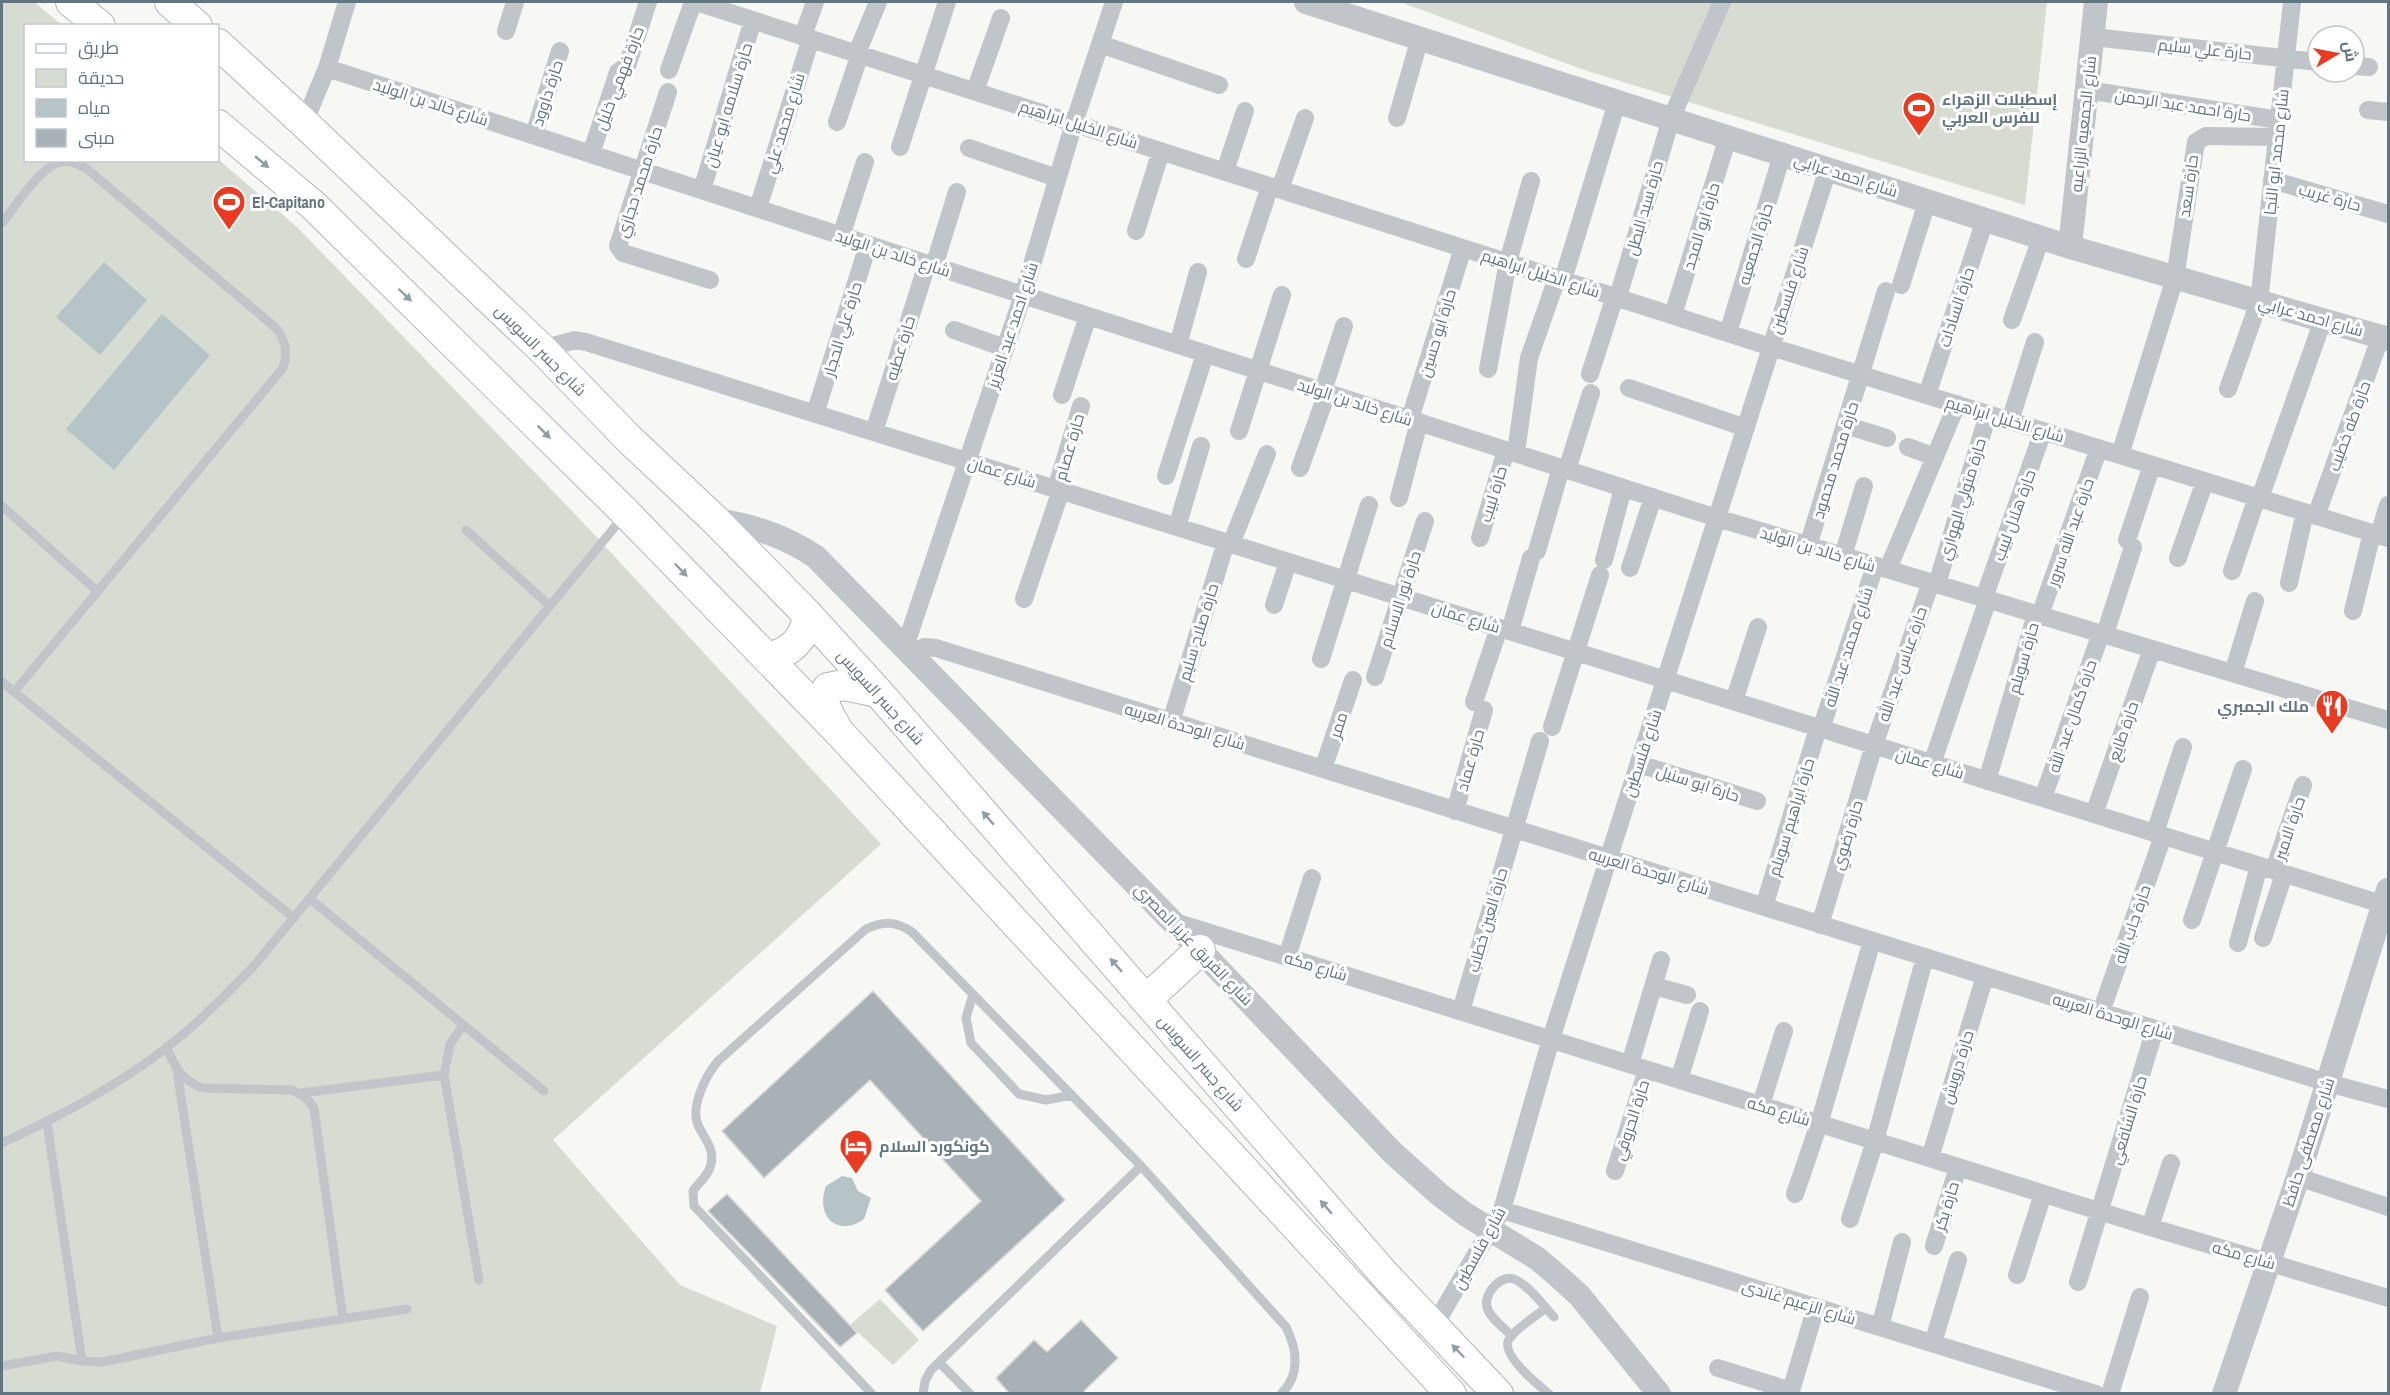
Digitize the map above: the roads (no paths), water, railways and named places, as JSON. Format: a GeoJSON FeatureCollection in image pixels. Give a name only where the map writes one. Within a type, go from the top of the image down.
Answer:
{"type":"FeatureCollection","features":[{"type":"Feature","properties":{"kind":"main road"},"geometry":{"type":"LineString","coordinates":[[71,2],[98,24]]}},
{"type":"Feature","properties":{"kind":"main road"},"geometry":{"type":"LineString","coordinates":[[170,2],[195,24]]}},
{"type":"Feature","properties":{"kind":"main road","name":"شارع جسر السويس"},"geometry":{"type":"LineString","coordinates":[[219,45],[542,349],[628,438],[715,520],[808,615],[878,692],[1385,1275],[1498,1394]]}},
{"type":"Feature","properties":{"kind":"main road"},"geometry":{"type":"LineString","coordinates":[[219,126],[314,206],[626,513],[838,731],[1451,1394]]}},
{"type":"Feature","properties":{"kind":"main road"},"geometry":{"type":"LineString","coordinates":[[767,658],[778,656],[796,644],[802,636],[808,615]]}},
{"type":"Feature","properties":{"kind":"main road"},"geometry":{"type":"LineString","coordinates":[[838,731],[825,706],[824,693],[826,690],[838,684],[878,692]]}},
{"type":"Feature","properties":{"kind":"main road"},"geometry":{"type":"LineString","coordinates":[[1146,1000],[1200,950]]}},
{"type":"Feature","properties":{"kind":"street"},"geometry":{"type":"LineString","coordinates":[[304,123],[327,68],[347,2]]}},
{"type":"Feature","properties":{"kind":"street"},"geometry":{"type":"LineString","coordinates":[[506,31],[515,2]]}},
{"type":"Feature","properties":{"kind":"street","name":"حارة فهمي خليل"},"geometry":{"type":"LineString","coordinates":[[591,154],[618,72],[627,66],[648,2]]}},
{"type":"Feature","properties":{"kind":"street"},"geometry":{"type":"LineString","coordinates":[[669,70],[694,2]]}},
{"type":"Feature","properties":{"kind":"street","name":"شارع الخليل ابراهيم"},"geometry":{"type":"LineString","coordinates":[[694,2],[752,13],[807,37],[859,54],[1728,333],[2380,536]]}},
{"type":"Feature","properties":{"kind":"street","name":"شارع محمد علي"},"geometry":{"type":"LineString","coordinates":[[758,208],[807,37],[814,2]]}},
{"type":"Feature","properties":{"kind":"street"},"geometry":{"type":"LineString","coordinates":[[837,123],[878,2]]}},
{"type":"Feature","properties":{"kind":"street"},"geometry":{"type":"LineString","coordinates":[[900,147],[947,2]]}},
{"type":"Feature","properties":{"kind":"street","name":"شارع احمد عبد العزيز"},"geometry":{"type":"LineString","coordinates":[[907,650],[966,461],[1023,295],[1074,123],[1114,2]]}},
{"type":"Feature","properties":{"kind":"street","name":"شارع احمد عرابي"},"geometry":{"type":"LineString","coordinates":[[1306,2],[2041,238],[2385,337]]}},
{"type":"Feature","properties":{"kind":"street","name":"حارة سيد البطل"},"geometry":{"type":"LineString","coordinates":[[1590,374],[1671,119],[1722,2]]}},
{"type":"Feature","properties":{"kind":"street","name":"شارع الجمعيه الزراعيه"},"geometry":{"type":"LineString","coordinates":[[2070,247],[2096,2]]}},
{"type":"Feature","properties":{"kind":"street","name":"شارع محمد ابو النجا"},"geometry":{"type":"LineString","coordinates":[[2228,389],[2259,302],[2292,2]]}},
{"type":"Feature","properties":{"kind":"street","name":"حارة سلامه ابو عيان"},"geometry":{"type":"LineString","coordinates":[[702,190],[752,13]]}},
{"type":"Feature","properties":{"kind":"street"},"geometry":{"type":"LineString","coordinates":[[975,91],[1001,18]]}},
{"type":"Feature","properties":{"kind":"street","name":"حارة علي سليم"},"geometry":{"type":"LineString","coordinates":[[2092,37],[2306,60]]}},
{"type":"Feature","properties":{"kind":"street"},"geometry":{"type":"LineString","coordinates":[[1397,118],[1420,38]]}},
{"type":"Feature","properties":{"kind":"street"},"geometry":{"type":"LineString","coordinates":[[1100,44],[1220,85]]}},
{"type":"Feature","properties":{"kind":"street","name":"حارة داوود"},"geometry":{"type":"LineString","coordinates":[[534,135],[560,51]]}},
{"type":"Feature","properties":{"kind":"street","name":"شارع خالد بن الوليد"},"geometry":{"type":"LineString","coordinates":[[327,68],[1653,498],[2388,720]]}},
{"type":"Feature","properties":{"kind":"street","name":"حارة احمد عبد الرحمن"},"geometry":{"type":"LineString","coordinates":[[2087,90],[2278,128]]}},
{"type":"Feature","properties":{"kind":"street","name":"حارة محمد حجازي"},"geometry":{"type":"LineString","coordinates":[[668,92],[618,246],[620,250],[710,280]]}},
{"type":"Feature","properties":{"kind":"street","name":"حارة لبيب"},"geometry":{"type":"LineString","coordinates":[[1480,538],[1511,452],[1529,358],[1560,279],[1617,102]]}},
{"type":"Feature","properties":{"kind":"street"},"geometry":{"type":"LineString","coordinates":[[2368,110],[2388,112]]}},
{"type":"Feature","properties":{"kind":"street"},"geometry":{"type":"LineString","coordinates":[[1225,171],[1245,111]]}},
{"type":"Feature","properties":{"kind":"street"},"geometry":{"type":"LineString","coordinates":[[1246,260],[1305,118]]}},
{"type":"Feature","properties":{"kind":"street","name":"حارة سعد"},"geometry":{"type":"LineString","coordinates":[[2175,278],[2196,142],[2206,136],[2278,128]]}},
{"type":"Feature","properties":{"kind":"street","name":"حارة ابو المجد"},"geometry":{"type":"LineString","coordinates":[[1673,315],[1728,137]]}},
{"type":"Feature","properties":{"kind":"street"},"geometry":{"type":"LineString","coordinates":[[969,148],[1058,178]]}},
{"type":"Feature","properties":{"kind":"street"},"geometry":{"type":"LineString","coordinates":[[1136,231],[1161,151]]}},
{"type":"Feature","properties":{"kind":"street","name":"حارة الجمعيه"},"geometry":{"type":"LineString","coordinates":[[1728,333],[1782,155]]}},
{"type":"Feature","properties":{"kind":"street"},"geometry":{"type":"LineString","coordinates":[[841,236],[865,162]]}},
{"type":"Feature","properties":{"kind":"street","name":"شارع فلسطين"},"geometry":{"type":"LineString","coordinates":[[1434,1326],[1497,1221],[1551,1040],[1828,170]]}},
{"type":"Feature","properties":{"kind":"street","name":"حارة غريب"},"geometry":{"type":"LineString","coordinates":[[2272,180],[2388,214]]}},
{"type":"Feature","properties":{"kind":"street"},"geometry":{"type":"LineString","coordinates":[[1488,369],[1508,262],[1531,181]]}},
{"type":"Feature","properties":{"kind":"street","name":"حارة عطيه"},"geometry":{"type":"LineString","coordinates":[[874,432],[957,192]]}},
{"type":"Feature","properties":{"kind":"street","name":"حارة محمد محمود"},"geometry":{"type":"LineString","coordinates":[[1808,546],[1861,374],[1927,202]]}},
{"type":"Feature","properties":{"kind":"street","name":"حارة السادات"},"geometry":{"type":"LineString","coordinates":[[1927,395],[1985,220]]}},
{"type":"Feature","properties":{"kind":"street"},"geometry":{"type":"LineString","coordinates":[[2012,320],[2041,238]]}},
{"type":"Feature","properties":{"kind":"street","name":"حارة علي الحجار"},"geometry":{"type":"LineString","coordinates":[[815,414],[868,245]]}},
{"type":"Feature","properties":{"kind":"street","name":"حارة ابو حسين"},"geometry":{"type":"LineString","coordinates":[[1399,498],[1414,421],[1464,248]]}},
{"type":"Feature","properties":{"kind":"street"},"geometry":{"type":"LineString","coordinates":[[1178,345],[1198,272]]}},
{"type":"Feature","properties":{"kind":"street"},"geometry":{"type":"LineString","coordinates":[[2120,455],[2175,278]]}},
{"type":"Feature","properties":{"kind":"street"},"geometry":{"type":"LineString","coordinates":[[1239,431],[1282,296]]}},
{"type":"Feature","properties":{"kind":"street"},"geometry":{"type":"LineString","coordinates":[[1062,395],[1088,316]]}},
{"type":"Feature","properties":{"kind":"street"},"geometry":{"type":"LineString","coordinates":[[2232,571],[2323,320]]}},
{"type":"Feature","properties":{"kind":"street"},"geometry":{"type":"LineString","coordinates":[[1300,468],[1344,326]]}},
{"type":"Feature","properties":{"kind":"street"},"geometry":{"type":"LineString","coordinates":[[954,330],[1005,348]]}},
{"type":"Feature","properties":{"kind":"street","name":"حارة طه خطيب"},"geometry":{"type":"LineString","coordinates":[[2289,583],[2311,514],[2385,337]]}},
{"type":"Feature","properties":{"kind":"street","name":"شارع عمان"},"geometry":{"type":"LineString","coordinates":[[542,349],[575,340],[586,342],[2213,852],[2387,900]]}},
{"type":"Feature","properties":{"kind":"street"},"geometry":{"type":"LineString","coordinates":[[2010,421],[2035,342]]}},
{"type":"Feature","properties":{"kind":"street"},"geometry":{"type":"LineString","coordinates":[[1166,476],[1205,354]]}},
{"type":"Feature","properties":{"kind":"street"},"geometry":{"type":"LineString","coordinates":[[1629,388],[1746,428]]}},
{"type":"Feature","properties":{"kind":"street","name":"حارة عماد"},"geometry":{"type":"LineString","coordinates":[[1455,811],[1479,706],[1591,393]]}},
{"type":"Feature","properties":{"kind":"street","name":"شارع محمد عبد الله"},"geometry":{"type":"LineString","coordinates":[[1819,728],[1882,568],[1924,484],[1957,404]]}},
{"type":"Feature","properties":{"kind":"street","name":"حارة عصام"},"geometry":{"type":"LineString","coordinates":[[1024,599],[1059,490],[1081,406]]}},
{"type":"Feature","properties":{"kind":"street","name":"حارة متولي الهواري"},"geometry":{"type":"LineString","coordinates":[[1934,583],[1988,414]]}},
{"type":"Feature","properties":{"kind":"street"},"geometry":{"type":"LineString","coordinates":[[1845,425],[1887,438]]}},
{"type":"Feature","properties":{"kind":"street","name":"حارة هلال لبيب"},"geometry":{"type":"LineString","coordinates":[[1932,764],[2043,431]]}},
{"type":"Feature","properties":{"kind":"street"},"geometry":{"type":"LineString","coordinates":[[1177,527],[1201,446]]}},
{"type":"Feature","properties":{"kind":"street"},"geometry":{"type":"LineString","coordinates":[[1908,447],[1935,457]]}},
{"type":"Feature","properties":{"kind":"street","name":"حارة عبد الله سرور"},"geometry":{"type":"LineString","coordinates":[[2038,614],[2099,448]]}},
{"type":"Feature","properties":{"kind":"street","name":"حارة صلاح سليم"},"geometry":{"type":"LineString","coordinates":[[1171,722],[1228,543],[1267,454]]}},
{"type":"Feature","properties":{"kind":"street","name":"حارة كمال عبد الله"},"geometry":{"type":"LineString","coordinates":[[2043,798],[2103,634],[2152,465]]}},
{"type":"Feature","properties":{"kind":"street"},"geometry":{"type":"LineString","coordinates":[[2178,558],[2205,481]]}},
{"type":"Feature","properties":{"kind":"street"},"geometry":{"type":"LineString","coordinates":[[1843,556],[1864,486]]}},
{"type":"Feature","properties":{"kind":"street","name":"حارة العين خطاب"},"geometry":{"type":"LineString","coordinates":[[1461,1011],[1514,829],[1602,567],[1623,488]]}},
{"type":"Feature","properties":{"kind":"street"},"geometry":{"type":"LineString","coordinates":[[1630,567],[1653,498]]}},
{"type":"Feature","properties":{"kind":"street"},"geometry":{"type":"LineString","coordinates":[[1322,659],[1369,505]]}},
{"type":"Feature","properties":{"kind":"street"},"geometry":{"type":"LineString","coordinates":[[2353,611],[2380,536],[2388,505]]}},
{"type":"Feature","properties":{"kind":"street","name":"شارع الفريق عزيز المصري"},"geometry":{"type":"LineString","coordinates":[[715,520],[774,534],[816,557],[1172,920],[1393,1153],[1440,1195],[1497,1221],[1572,1289],[1659,1394]]}},
{"type":"Feature","properties":{"kind":"street","name":"حارة نور الاسلام"},"geometry":{"type":"LineString","coordinates":[[1375,677],[1425,520]]}},
{"type":"Feature","properties":{"kind":"street"},"geometry":{"type":"LineString","coordinates":[[1274,605],[1288,562]]}},
{"type":"Feature","properties":{"kind":"street","name":"حارة عباس عبد الله"},"geometry":{"type":"LineString","coordinates":[[1874,745],[1934,583]]}},
{"type":"Feature","properties":{"kind":"street"},"geometry":{"type":"LineString","coordinates":[[2233,673],[2256,601]]}},
{"type":"Feature","properties":{"kind":"street","name":"حارة سويلم"},"geometry":{"type":"LineString","coordinates":[[1987,781],[2038,614]]}},
{"type":"Feature","properties":{"kind":"street"},"geometry":{"type":"LineString","coordinates":[[1734,701],[1758,627]]}},
{"type":"Feature","properties":{"kind":"street","name":"شارع الوحدة العربيه"},"geometry":{"type":"LineString","coordinates":[[907,650],[924,647],[936,648],[2328,1083],[2388,1099]]}},
{"type":"Feature","properties":{"kind":"street","name":"حارة طايع"},"geometry":{"type":"LineString","coordinates":[[2094,814],[2152,649]]}},
{"type":"Feature","properties":{"kind":"street","name":"ممر"},"geometry":{"type":"LineString","coordinates":[[1323,769],[1353,680]]}},
{"type":"Feature","properties":{"kind":"street","name":"حارة ابراهيم سويلم"},"geometry":{"type":"LineString","coordinates":[[1764,907],[1819,728]]}},
{"type":"Feature","properties":{"kind":"street","name":"حارة رضوي"},"geometry":{"type":"LineString","coordinates":[[1820,925],[1874,745]]}},
{"type":"Feature","properties":{"kind":"street","name":"حارة جاب الله"},"geometry":{"type":"LineString","coordinates":[[2101,1012],[2159,834],[2183,747]]}},
{"type":"Feature","properties":{"kind":"street","name":"حارة ابو سنيل"},"geometry":{"type":"LineString","coordinates":[[1639,764],[1757,801]]}},
{"type":"Feature","properties":{"kind":"street"},"geometry":{"type":"LineString","coordinates":[[2192,920],[2213,852],[2243,769]]}},
{"type":"Feature","properties":{"kind":"street","name":"حارة الامير"},"geometry":{"type":"LineString","coordinates":[[2272,870],[2303,785]]}},
{"type":"Feature","properties":{"kind":"street"},"geometry":{"type":"LineString","coordinates":[[2263,938],[2272,870]]}},
{"type":"Feature","properties":{"kind":"street"},"geometry":{"type":"LineString","coordinates":[[2238,943],[2272,870]]}},
{"type":"Feature","properties":{"kind":"street"},"geometry":{"type":"LineString","coordinates":[[1287,957],[1312,878]]}},
{"type":"Feature","properties":{"kind":"street","name":"شارع مصطفى حافظ"},"geometry":{"type":"LineString","coordinates":[[2224,1394],[2298,1177],[2387,900]]}},
{"type":"Feature","properties":{"kind":"street","name":"شارع مكه"},"geometry":{"type":"LineString","coordinates":[[1172,920],[2100,1212],[2388,1298]]}},
{"type":"Feature","properties":{"kind":"street"},"geometry":{"type":"LineString","coordinates":[[1795,1194],[1819,1124],[1872,941]]}},
{"type":"Feature","properties":{"kind":"street"},"geometry":{"type":"LineString","coordinates":[[1850,1219],[1875,1141],[1925,957]]}},
{"type":"Feature","properties":{"kind":"street","name":"حارة الحروقي"},"geometry":{"type":"LineString","coordinates":[[1615,1171],[1661,960]]}},
{"type":"Feature","properties":{"kind":"street","name":"حارة درويش"},"geometry":{"type":"LineString","coordinates":[[1930,1158],[1985,976]]}},
{"type":"Feature","properties":{"kind":"street"},"geometry":{"type":"LineString","coordinates":[[1654,986],[1687,996]]}},
{"type":"Feature","properties":{"kind":"street"},"geometry":{"type":"LineString","coordinates":[[1679,1080],[1700,1011]]}},
{"type":"Feature","properties":{"kind":"street","name":"حارة الشافعي"},"geometry":{"type":"LineString","coordinates":[[2078,1282],[2155,1029]]}},
{"type":"Feature","properties":{"kind":"street"},"geometry":{"type":"LineString","coordinates":[[1761,1105],[1784,1031]]}},
{"type":"Feature","properties":{"kind":"street"},"geometry":{"type":"LineString","coordinates":[[2150,1227],[2171,1163]]}},
{"type":"Feature","properties":{"kind":"street","name":"حارة بكر"},"geometry":{"type":"LineString","coordinates":[[1934,1246],[1958,1167]]}},
{"type":"Feature","properties":{"kind":"street"},"geometry":{"type":"LineString","coordinates":[[2298,1177],[2388,1207]]}},
{"type":"Feature","properties":{"kind":"street"},"geometry":{"type":"LineString","coordinates":[[2017,1275],[2043,1194]]}},
{"type":"Feature","properties":{"kind":"street","name":"شارع الزعيم غاندى"},"geometry":{"type":"LineString","coordinates":[[1497,1221],[1816,1307],[2096,1394]]}},
{"type":"Feature","properties":{"kind":"street"},"geometry":{"type":"LineString","coordinates":[[1880,1327],[1902,1242]]}},
{"type":"Feature","properties":{"kind":"street"},"geometry":{"type":"LineString","coordinates":[[1933,1343],[1958,1260]]}},
{"type":"Feature","properties":{"kind":"street"},"geometry":{"type":"LineString","coordinates":[[2110,1394],[2140,1297]]}},
{"type":"Feature","properties":{"kind":"street"},"geometry":{"type":"LineString","coordinates":[[1718,1368],[1791,1392],[1816,1307]]}},
{"type":"Feature","properties":{"kind":"lane"},"geometry":{"type":"LineString","coordinates":[[2,223],[50,166],[60,162]]}},
{"type":"Feature","properties":{"kind":"lane"},"geometry":{"type":"LineString","coordinates":[[14,692],[283,368],[286,358],[283,336],[276,328],[87,169],[75,162]]}},
{"type":"Feature","properties":{"kind":"lane"},"geometry":{"type":"LineString","coordinates":[[2,506],[98,591]]}},
{"type":"Feature","properties":{"kind":"lane"},"geometry":{"type":"LineString","coordinates":[[2,1143],[47,1122],[111,1086],[196,1023],[253,967],[626,513]]}},
{"type":"Feature","properties":{"kind":"lane"},"geometry":{"type":"LineString","coordinates":[[466,530],[550,606]]}},
{"type":"Feature","properties":{"kind":"lane"},"geometry":{"type":"LineString","coordinates":[[2,682],[294,918]]}},
{"type":"Feature","properties":{"kind":"lane"},"geometry":{"type":"LineString","coordinates":[[310,899],[544,1091]]}},
{"type":"Feature","properties":{"kind":"lane"},"geometry":{"type":"LineString","coordinates":[[872,1394],[694,1206],[693,1191],[707,1174],[712,1158],[711,1149],[698,1125],[695,1108],[713,1067],[718,1061],[866,929],[890,922],[902,925],[912,932],[1072,1095],[1141,1166],[1286,1327],[1294,1342],[1296,1359],[1293,1376],[1281,1394]]}},
{"type":"Feature","properties":{"kind":"lane"},"geometry":{"type":"LineString","coordinates":[[973,994],[966,1018],[971,1042],[1019,1094],[1046,1100],[1072,1095]]}},
{"type":"Feature","properties":{"kind":"lane"},"geometry":{"type":"LineString","coordinates":[[463,1025],[450,1044],[444,1075],[479,1280]]}},
{"type":"Feature","properties":{"kind":"lane"},"geometry":{"type":"LineString","coordinates":[[166,1047],[183,1078],[203,1088],[273,1089],[301,1093],[444,1075]]}},
{"type":"Feature","properties":{"kind":"lane"},"geometry":{"type":"LineString","coordinates":[[176,1068],[218,1338]]}},
{"type":"Feature","properties":{"kind":"lane"},"geometry":{"type":"LineString","coordinates":[[301,1093],[314,1108],[344,1319]]}},
{"type":"Feature","properties":{"kind":"lane"},"geometry":{"type":"LineString","coordinates":[[47,1122],[82,1361]]}},
{"type":"Feature","properties":{"kind":"lane"},"geometry":{"type":"LineString","coordinates":[[923,1394],[925,1381],[931,1370],[1141,1166]]}},
{"type":"Feature","properties":{"kind":"lane"},"geometry":{"type":"LineString","coordinates":[[1512,1336],[1490,1313],[1486,1305],[1488,1296],[1502,1280],[1511,1278],[1519,1281],[1554,1317]]}},
{"type":"Feature","properties":{"kind":"lane"},"geometry":{"type":"LineString","coordinates":[[1546,1308],[1512,1336],[1507,1344],[1510,1354],[1522,1369],[1549,1394]]}},
{"type":"Feature","properties":{"kind":"lane"},"geometry":{"type":"LineString","coordinates":[[2,1366],[57,1356],[102,1362],[218,1338],[406,1309]]}},
{"type":"Feature","properties":{"kind":"lane"},"geometry":{"type":"LineString","coordinates":[[939,1362],[970,1394]]}},
{"type":"Feature","properties":{"kind":"water"},"geometry":{"type":"Polygon","coordinates":[[[104,262],[147,300],[100,355],[56,317],[104,262]]]}},
{"type":"Feature","properties":{"kind":"water"},"geometry":{"type":"Polygon","coordinates":[[[162,314],[210,355],[114,470],[66,429],[162,314]]]}},
{"type":"Feature","properties":{"kind":"water"},"geometry":{"type":"Polygon","coordinates":[[[842,1176],[852,1178],[858,1191],[871,1198],[864,1219],[845,1226],[837,1225],[826,1215],[823,1197],[826,1186],[842,1176]]]}},
{"type":"Feature","properties":{"kind":"place","name":"إسطبلات الزهراء للفرس العربي"},"geometry":{"type":"Point","coordinates":[1919,137]}},
{"type":"Feature","properties":{"kind":"place","name":"El-Capitano"},"geometry":{"type":"Point","coordinates":[229,231]}},
{"type":"Feature","properties":{"kind":"place","name":"ملك الجمبري"},"geometry":{"type":"Point","coordinates":[2332,735]}},
{"type":"Feature","properties":{"kind":"place","name":"كونكورد السلام"},"geometry":{"type":"Point","coordinates":[856,1175]}}]}
